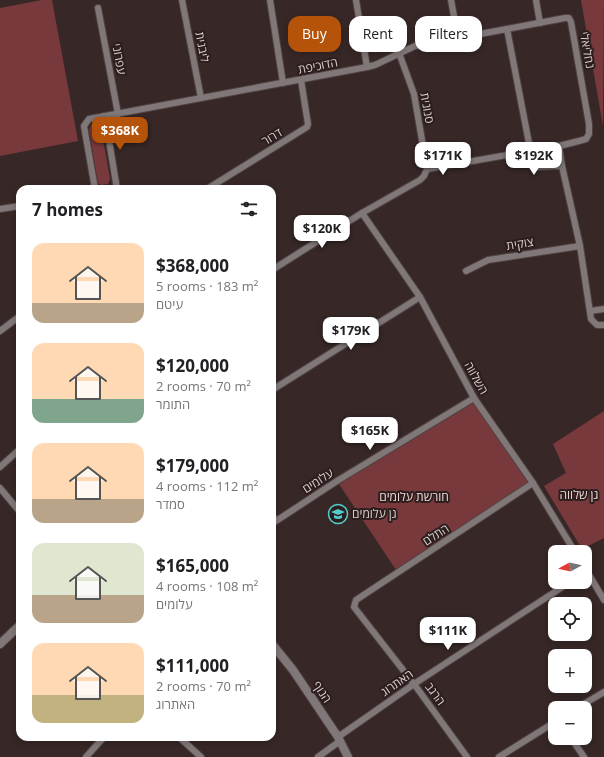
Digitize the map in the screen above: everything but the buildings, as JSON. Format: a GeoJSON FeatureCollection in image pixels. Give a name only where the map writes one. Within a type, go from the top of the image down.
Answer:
{"type":"FeatureCollection","features":[{"type":"Feature","properties":{"kind":"street","name":"ליבנית"},"geometry":{"type":"LineString","coordinates":[[182,0],[201,98]]}},
{"type":"Feature","properties":{"kind":"street"},"geometry":{"type":"LineString","coordinates":[[270,0],[283,83]]}},
{"type":"Feature","properties":{"kind":"street"},"geometry":{"type":"LineString","coordinates":[[356,0],[367,67]]}},
{"type":"Feature","properties":{"kind":"street"},"geometry":{"type":"LineString","coordinates":[[451,0],[454,16]]}},
{"type":"Feature","properties":{"kind":"street"},"geometry":{"type":"LineString","coordinates":[[536,0],[540,23]]}},
{"type":"Feature","properties":{"kind":"street","name":"עפרוני"},"geometry":{"type":"LineString","coordinates":[[98,8],[118,114]]}},
{"type":"Feature","properties":{"kind":"street","name":"הדוכיפת"},"geometry":{"type":"LineString","coordinates":[[482,34],[569,18]]}},
{"type":"Feature","properties":{"kind":"street","name":"נחליאלי"},"geometry":{"type":"LineString","coordinates":[[559,146],[586,139],[589,134],[589,124],[571,22],[569,18]]}},
{"type":"Feature","properties":{"kind":"street"},"geometry":{"type":"LineString","coordinates":[[507,29],[533,164],[536,167],[562,166]]}},
{"type":"Feature","properties":{"kind":"street","name":"הדוכיפת"},"geometry":{"type":"LineString","coordinates":[[94,185],[84,126],[89,119],[367,67],[384,61],[415,46]]}},
{"type":"Feature","properties":{"kind":"street","name":"סנונית"},"geometry":{"type":"LineString","coordinates":[[399,53],[414,94],[426,170]]}},
{"type":"Feature","properties":{"kind":"street","name":"דרור"},"geometry":{"type":"LineString","coordinates":[[213,185],[307,127],[308,124],[301,80]]}},
{"type":"Feature","properties":{"kind":"street"},"geometry":{"type":"LineString","coordinates":[[105,116],[115,185]]}},
{"type":"Feature","properties":{"kind":"street"},"geometry":{"type":"LineString","coordinates":[[276,267],[362,213],[420,180],[424,176],[426,170],[559,146],[580,246],[591,318],[601,325]]}},
{"type":"Feature","properties":{"kind":"street"},"geometry":{"type":"LineString","coordinates":[[0,209],[16,207]]}},
{"type":"Feature","properties":{"kind":"street","name":"השלווה"},"geometry":{"type":"LineString","coordinates":[[362,213],[420,297],[474,398],[533,483],[571,545]]}},
{"type":"Feature","properties":{"kind":"street","name":"צוקית"},"geometry":{"type":"LineString","coordinates":[[466,271],[488,260],[580,246]]}},
{"type":"Feature","properties":{"kind":"street"},"geometry":{"type":"LineString","coordinates":[[276,387],[420,297]]}},
{"type":"Feature","properties":{"kind":"street"},"geometry":{"type":"LineString","coordinates":[[590,311],[604,309]]}},
{"type":"Feature","properties":{"kind":"street"},"geometry":{"type":"LineString","coordinates":[[0,331],[16,319]]}},
{"type":"Feature","properties":{"kind":"street","name":"עלומים"},"geometry":{"type":"LineString","coordinates":[[276,521],[337,481],[474,398]]}},
{"type":"Feature","properties":{"kind":"street"},"geometry":{"type":"LineString","coordinates":[[0,467],[16,453]]}},
{"type":"Feature","properties":{"kind":"street","name":"התלם"},"geometry":{"type":"LineString","coordinates":[[354,608],[356,600],[533,483]]}},
{"type":"Feature","properties":{"kind":"street"},"geometry":{"type":"LineString","coordinates":[[0,488],[16,507]]}},
{"type":"Feature","properties":{"kind":"street"},"geometry":{"type":"LineString","coordinates":[[592,581],[604,600]]}},
{"type":"Feature","properties":{"kind":"street","name":"האתרוג"},"geometry":{"type":"LineString","coordinates":[[318,757],[339,739],[414,684],[559,589]]}},
{"type":"Feature","properties":{"kind":"street","name":"הרגב"},"geometry":{"type":"LineString","coordinates":[[354,608],[414,684],[467,757]]}},
{"type":"Feature","properties":{"kind":"street"},"geometry":{"type":"LineString","coordinates":[[0,644],[16,629]]}},
{"type":"Feature","properties":{"kind":"street","name":"הנוף"},"geometry":{"type":"LineString","coordinates":[[276,649],[293,670],[339,739],[348,757]]}},
{"type":"Feature","properties":{"kind":"street"},"geometry":{"type":"LineString","coordinates":[[589,701],[604,692]]}},
{"type":"Feature","properties":{"kind":"street"},"geometry":{"type":"LineString","coordinates":[[499,757],[548,726]]}},
{"type":"Feature","properties":{"kind":"street"},"geometry":{"type":"LineString","coordinates":[[86,757],[100,741]]}},
{"type":"Feature","properties":{"kind":"street"},"geometry":{"type":"LineString","coordinates":[[183,741],[201,757]]}},
{"type":"Feature","properties":{"kind":"street"},"geometry":{"type":"LineString","coordinates":[[576,745],[584,757]]}},
{"type":"Feature","properties":{"kind":"green space"},"geometry":{"type":"Polygon","coordinates":[[[42,0],[52,0],[78,141],[0,156],[0,8],[42,0]]]}},
{"type":"Feature","properties":{"kind":"green space"},"geometry":{"type":"Polygon","coordinates":[[[581,0],[604,0],[603,126],[581,0]]]}},
{"type":"Feature","properties":{"kind":"green space"},"geometry":{"type":"Polygon","coordinates":[[[91,125],[99,125],[101,128],[110,179],[108,184],[101,185],[98,183],[89,130],[91,125]]]}},
{"type":"Feature","properties":{"kind":"green space","name":"חורשת עלומים"},"geometry":{"type":"Polygon","coordinates":[[[474,398],[533,483],[398,573],[337,481],[474,398]]]}},
{"type":"Feature","properties":{"kind":"green space","name":"גן שלווה"},"geometry":{"type":"Polygon","coordinates":[[[604,411],[604,538],[590,545],[580,545],[544,486],[566,473],[553,444],[604,411]]]}},
{"type":"Feature","properties":{"kind":"place","name":"גן עלומים"},"geometry":{"type":"Point","coordinates":[338,514]}}]}
